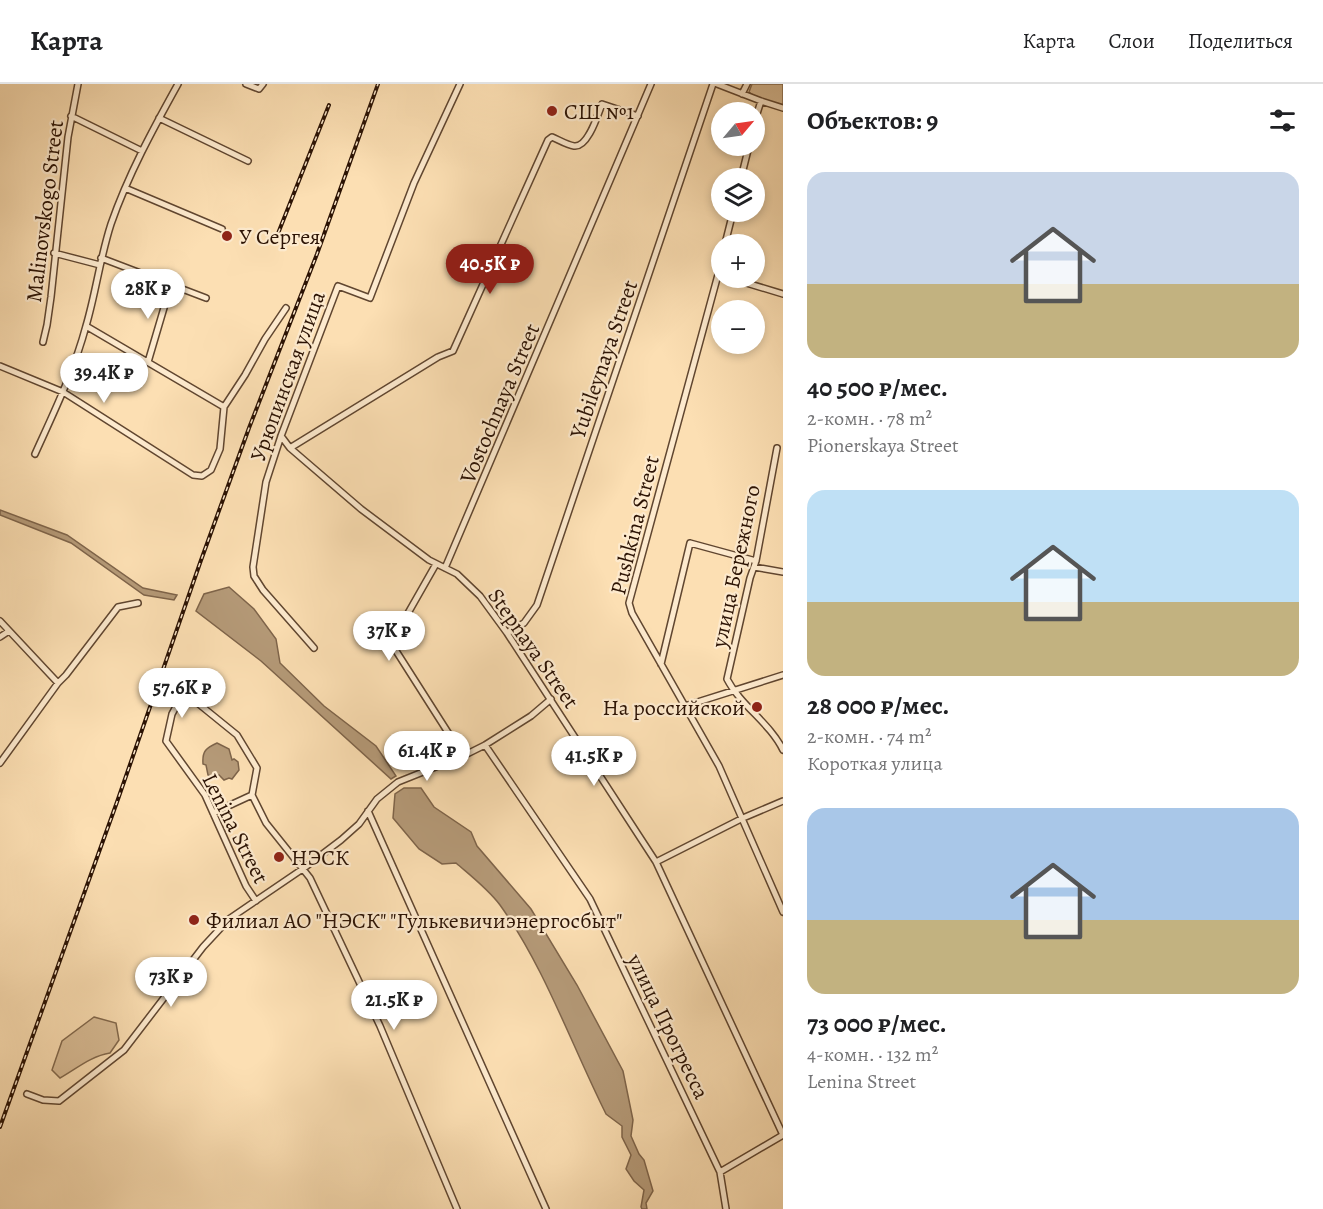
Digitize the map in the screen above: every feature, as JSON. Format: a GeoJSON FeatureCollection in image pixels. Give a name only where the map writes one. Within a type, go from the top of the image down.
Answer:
{"type":"FeatureCollection","features":[{"type":"Feature","properties":{"kind":"street","name":"Malinovskogo Street"},"geometry":{"type":"LineString","coordinates":[[43,342],[47,325],[71,116],[78,84]]}},
{"type":"Feature","properties":{"kind":"street"},"geometry":{"type":"LineString","coordinates":[[35,454],[63,392],[86,326],[101,258],[125,188],[178,84]]}},
{"type":"Feature","properties":{"kind":"street"},"geometry":{"type":"LineString","coordinates":[[246,84],[261,86]]}},
{"type":"Feature","properties":{"kind":"street","name":"Урюпинская улица"},"geometry":{"type":"LineString","coordinates":[[314,648],[262,590],[254,576],[253,567],[266,483],[280,436],[338,286],[370,298],[414,183],[460,84]]}},
{"type":"Feature","properties":{"kind":"street","name":"Vostochnaya Street"},"geometry":{"type":"LineString","coordinates":[[445,568],[651,84]]}},
{"type":"Feature","properties":{"kind":"street"},"geometry":{"type":"LineString","coordinates":[[715,84],[783,108]]}},
{"type":"Feature","properties":{"kind":"street","name":"Yubileynaya Street"},"geometry":{"type":"LineString","coordinates":[[507,633],[524,623],[537,605],[715,84]]}},
{"type":"Feature","properties":{"kind":"street"},"geometry":{"type":"LineString","coordinates":[[742,94],[747,84]]}},
{"type":"Feature","properties":{"kind":"street"},"geometry":{"type":"LineString","coordinates":[[291,448],[438,357],[453,351],[548,140],[552,137],[575,146],[581,145],[587,139],[602,104],[638,116]]}},
{"type":"Feature","properties":{"kind":"street"},"geometry":{"type":"LineString","coordinates":[[71,116],[142,151]]}},
{"type":"Feature","properties":{"kind":"street"},"geometry":{"type":"LineString","coordinates":[[159,118],[248,161]]}},
{"type":"Feature","properties":{"kind":"street"},"geometry":{"type":"LineString","coordinates":[[125,188],[222,229]]}},
{"type":"Feature","properties":{"kind":"street"},"geometry":{"type":"LineString","coordinates":[[54,253],[100,265]]}},
{"type":"Feature","properties":{"kind":"street"},"geometry":{"type":"LineString","coordinates":[[101,258],[207,298]]}},
{"type":"Feature","properties":{"kind":"street"},"geometry":{"type":"LineString","coordinates":[[148,362],[171,284]]}},
{"type":"Feature","properties":{"kind":"street","name":"Pushkina Street"},"geometry":{"type":"LineString","coordinates":[[716,288],[629,603],[632,613],[719,766],[783,912]]}},
{"type":"Feature","properties":{"kind":"street"},"geometry":{"type":"LineString","coordinates":[[763,288],[783,294]]}},
{"type":"Feature","properties":{"kind":"street"},"geometry":{"type":"LineString","coordinates":[[0,366],[63,392],[193,475],[202,476],[211,470],[220,449],[224,407],[286,308]]}},
{"type":"Feature","properties":{"kind":"street"},"geometry":{"type":"LineString","coordinates":[[86,326],[224,407]]}},
{"type":"Feature","properties":{"kind":"street","name":"Stepnaya Street"},"geometry":{"type":"LineString","coordinates":[[280,436],[361,509],[436,564],[457,574],[480,596],[507,633],[656,862],[705,972],[783,1135]]}},
{"type":"Feature","properties":{"kind":"street","name":"улица Бережного"},"geometry":{"type":"LineString","coordinates":[[733,690],[727,679],[755,564],[777,448]]}},
{"type":"Feature","properties":{"kind":"street"},"geometry":{"type":"LineString","coordinates":[[661,664],[690,543],[783,572]]}},
{"type":"Feature","properties":{"kind":"street"},"geometry":{"type":"LineString","coordinates":[[436,564],[391,643],[463,756]]}},
{"type":"Feature","properties":{"kind":"street"},"geometry":{"type":"LineString","coordinates":[[0,764],[58,683],[118,607],[138,603]]}},
{"type":"Feature","properties":{"kind":"street"},"geometry":{"type":"LineString","coordinates":[[0,621],[58,683]]}},
{"type":"Feature","properties":{"kind":"street"},"geometry":{"type":"LineString","coordinates":[[0,637],[9,631]]}},
{"type":"Feature","properties":{"kind":"street"},"geometry":{"type":"LineString","coordinates":[[685,706],[783,675]]}},
{"type":"Feature","properties":{"kind":"street","name":"Lenina Street"},"geometry":{"type":"LineString","coordinates":[[177,680],[184,692],[237,735],[256,768],[252,795],[266,823],[310,878],[380,1026],[458,1209]]}},
{"type":"Feature","properties":{"kind":"street"},"geometry":{"type":"LineString","coordinates":[[733,690],[781,739],[783,750]]}},
{"type":"Feature","properties":{"kind":"street","name":"Lenina Street"},"geometry":{"type":"LineString","coordinates":[[184,692],[172,714],[166,741],[205,795],[246,886],[256,901]]}},
{"type":"Feature","properties":{"kind":"street","name":"Lenina Street"},"geometry":{"type":"LineString","coordinates":[[27,1094],[43,1100],[59,1101],[124,1050],[203,947],[229,919],[341,840],[358,824],[377,800],[398,782],[485,745],[531,716],[551,699]]}},
{"type":"Feature","properties":{"kind":"street","name":"улица Прогресса"},"geometry":{"type":"LineString","coordinates":[[485,745],[590,898],[720,1172],[726,1209]]}},
{"type":"Feature","properties":{"kind":"street"},"geometry":{"type":"LineString","coordinates":[[213,813],[252,795]]}},
{"type":"Feature","properties":{"kind":"street"},"geometry":{"type":"LineString","coordinates":[[656,862],[743,818],[783,801]]}},
{"type":"Feature","properties":{"kind":"street"},"geometry":{"type":"LineString","coordinates":[[368,811],[546,1209]]}},
{"type":"Feature","properties":{"kind":"street"},"geometry":{"type":"LineString","coordinates":[[720,1172],[783,1135]]}},
{"type":"Feature","properties":{"kind":"shaded area"},"geometry":{"type":"Polygon","coordinates":[[[752,84],[783,84],[783,105],[757,98],[749,92],[752,84]]]}},
{"type":"Feature","properties":{"kind":"shaded area"},"geometry":{"type":"Polygon","coordinates":[[[0,510],[67,535],[143,588],[177,595],[174,600],[144,595],[71,543],[0,515],[0,510]]]}},
{"type":"Feature","properties":{"kind":"shaded area"},"geometry":{"type":"Polygon","coordinates":[[[229,587],[254,609],[276,639],[280,663],[324,706],[376,746],[396,776],[391,779],[261,661],[196,611],[204,594],[229,587]]]}},
{"type":"Feature","properties":{"kind":"shaded area"},"geometry":{"type":"Polygon","coordinates":[[[217,743],[229,749],[232,760],[238,762],[239,770],[232,779],[224,780],[219,775],[215,778],[208,775],[206,765],[203,764],[206,750],[217,743]]]}},
{"type":"Feature","properties":{"kind":"shaded area"},"geometry":{"type":"Polygon","coordinates":[[[404,788],[421,788],[434,807],[471,832],[477,846],[531,909],[577,985],[623,1071],[633,1120],[631,1136],[644,1160],[653,1191],[646,1203],[647,1209],[641,1207],[644,1190],[626,1169],[631,1155],[622,1137],[622,1126],[606,1114],[531,954],[500,905],[485,888],[456,863],[442,864],[419,849],[393,818],[395,794],[404,788]]]}},
{"type":"Feature","properties":{"kind":"shaded area"},"geometry":{"type":"Polygon","coordinates":[[[94,1017],[116,1023],[119,1040],[110,1053],[90,1060],[60,1078],[52,1070],[62,1041],[94,1017]]]}},
{"type":"Feature","properties":{"kind":"railway"},"geometry":{"type":"LineString","coordinates":[[0,1127],[200,563],[249,428],[317,254],[378,84]]}},
{"type":"Feature","properties":{"kind":"railway"},"geometry":{"type":"LineString","coordinates":[[275,241],[329,105]]}},
{"type":"Feature","properties":{"kind":"place","name":"СШ №1"},"geometry":{"type":"Point","coordinates":[552,111]}},
{"type":"Feature","properties":{"kind":"place","name":"У Сергея"},"geometry":{"type":"Point","coordinates":[227,236]}},
{"type":"Feature","properties":{"kind":"place","name":"На российской"},"geometry":{"type":"Point","coordinates":[757,707]}},
{"type":"Feature","properties":{"kind":"place","name":"НЭСК"},"geometry":{"type":"Point","coordinates":[279,857]}},
{"type":"Feature","properties":{"kind":"place","name":"Филиал АО \"НЭСК\" \"Гулькевичиэнергосбыт\""},"geometry":{"type":"Point","coordinates":[194,920]}}]}
